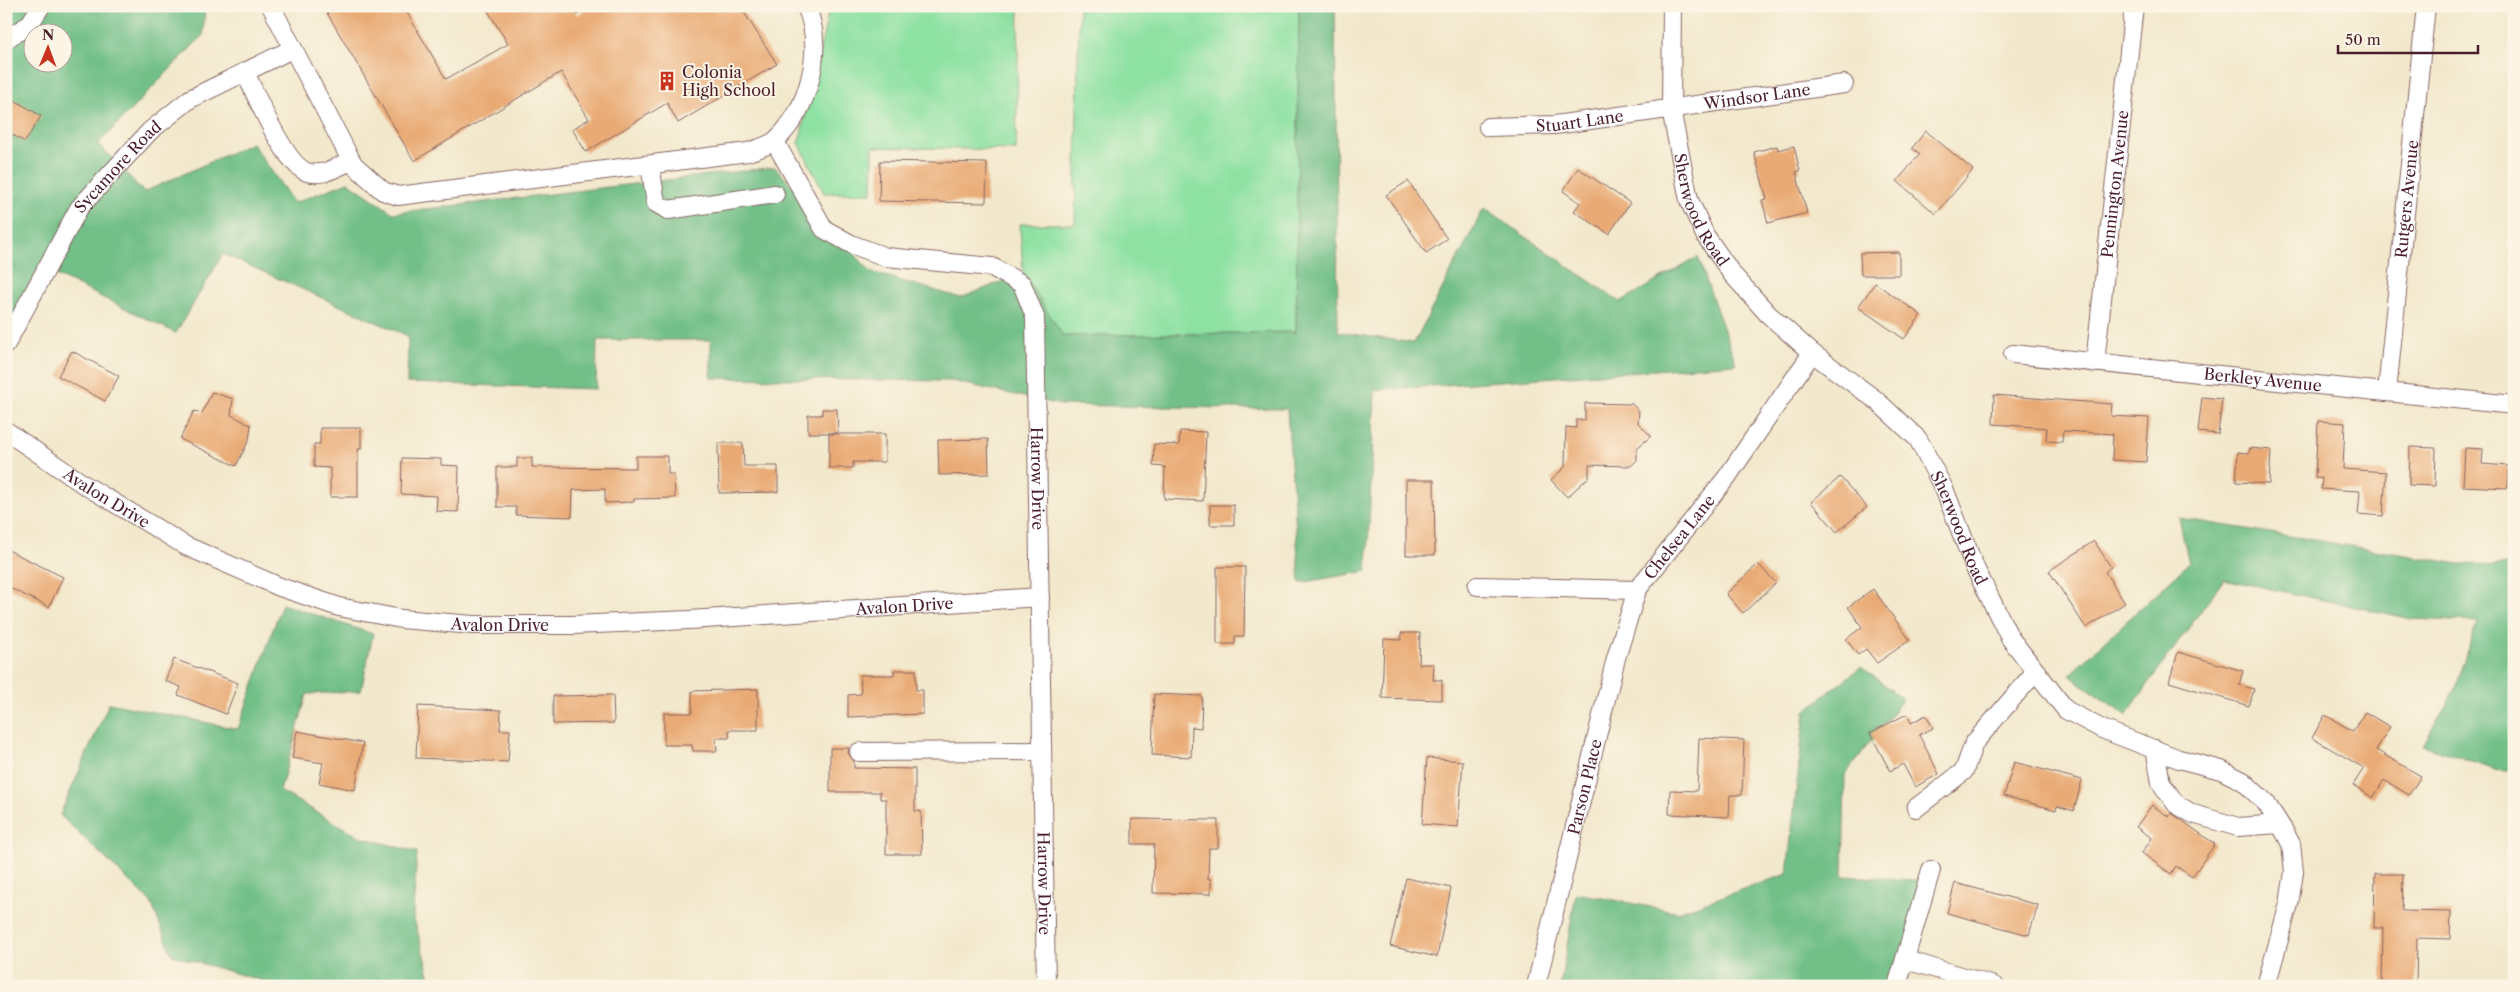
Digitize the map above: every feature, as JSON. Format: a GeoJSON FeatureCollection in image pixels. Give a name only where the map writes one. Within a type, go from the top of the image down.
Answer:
{"type":"FeatureCollection","features":[{"type":"Feature","properties":{"kind":"street"},"geometry":{"type":"LineString","coordinates":[[6,39],[28,25],[41,6]]}},
{"type":"Feature","properties":{"kind":"street"},"geometry":{"type":"LineString","coordinates":[[271,6],[351,161],[383,191],[398,196],[650,166],[748,152],[775,142],[806,96],[815,57],[811,17],[806,6]]}},
{"type":"Feature","properties":{"kind":"street","name":"Sherwood Road"},"geometry":{"type":"LineString","coordinates":[[1672,6],[1671,109],[1689,200],[1705,235],[1732,274],[1768,314],[1812,353],[1876,400],[1918,439],[1945,491],[1975,568],[2010,638],[2066,710],[2102,729],[2154,749],[2221,770],[2243,781],[2266,803],[2279,824],[2291,844],[2294,872],[2289,904],[2266,986]]}},
{"type":"Feature","properties":{"kind":"street","name":"Pennington Avenue"},"geometry":{"type":"LineString","coordinates":[[2095,363],[2134,6]]}},
{"type":"Feature","properties":{"kind":"street","name":"Rutgers Avenue"},"geometry":{"type":"LineString","coordinates":[[2387,392],[2426,6]]}},
{"type":"Feature","properties":{"kind":"street","name":"Sycamore Road"},"geometry":{"type":"LineString","coordinates":[[8,339],[79,208],[165,118],[190,99],[292,49]]}},
{"type":"Feature","properties":{"kind":"street"},"geometry":{"type":"LineString","coordinates":[[245,72],[280,141],[294,164],[306,172],[322,173],[351,161]]}},
{"type":"Feature","properties":{"kind":"street","name":"Windsor Lane"},"geometry":{"type":"LineString","coordinates":[[1671,109],[1735,98],[1844,84]]}},
{"type":"Feature","properties":{"kind":"street","name":"Stuart Lane"},"geometry":{"type":"LineString","coordinates":[[1488,127],[1555,125],[1671,109]]}},
{"type":"Feature","properties":{"kind":"street","name":"Harrow Drive"},"geometry":{"type":"LineString","coordinates":[[775,142],[824,229],[850,244],[886,257],[992,266],[1022,284],[1035,317],[1046,986]]}},
{"type":"Feature","properties":{"kind":"street"},"geometry":{"type":"LineString","coordinates":[[650,166],[656,203],[668,210],[775,194]]}},
{"type":"Feature","properties":{"kind":"street","name":"Chelsea Lane"},"geometry":{"type":"LineString","coordinates":[[1477,586],[1638,590],[1727,477],[1812,353]]}},
{"type":"Feature","properties":{"kind":"street","name":"Berkley Avenue"},"geometry":{"type":"LineString","coordinates":[[2013,354],[2514,405]]}},
{"type":"Feature","properties":{"kind":"street","name":"Avalon Drive"},"geometry":{"type":"LineString","coordinates":[[6,431],[83,484],[186,546],[280,587],[339,607],[401,619],[473,625],[580,624],[689,620],[1040,597]]}},
{"type":"Feature","properties":{"kind":"street","name":"Parson Place"},"geometry":{"type":"LineString","coordinates":[[1536,986],[1616,658],[1638,590]]}},
{"type":"Feature","properties":{"kind":"street"},"geometry":{"type":"LineString","coordinates":[[1916,808],[1964,771],[1974,743],[2035,672]]}},
{"type":"Feature","properties":{"kind":"street"},"geometry":{"type":"LineString","coordinates":[[2154,749],[2161,783],[2176,804],[2193,814],[2238,827],[2279,824]]}},
{"type":"Feature","properties":{"kind":"street"},"geometry":{"type":"LineString","coordinates":[[859,752],[1042,751]]}},
{"type":"Feature","properties":{"kind":"street"},"geometry":{"type":"LineString","coordinates":[[1897,986],[1931,870]]}},
{"type":"Feature","properties":{"kind":"street"},"geometry":{"type":"LineString","coordinates":[[1906,960],[1994,986]]}},
{"type":"Feature","properties":{"kind":"green space"},"geometry":{"type":"Polygon","coordinates":[[[6,6],[205,6],[203,35],[98,144],[144,192],[252,143],[294,203],[348,182],[393,213],[775,167],[871,272],[961,298],[1023,273],[1063,336],[1296,332],[1299,6],[1335,6],[1338,332],[1414,343],[1484,208],[1620,302],[1698,257],[1736,364],[1375,390],[1367,571],[1300,583],[1287,409],[1061,405],[952,381],[711,378],[711,340],[597,340],[596,389],[407,383],[408,336],[223,254],[176,333],[50,272],[6,349],[6,6]]]}},
{"type":"Feature","properties":{"kind":"green space"},"geometry":{"type":"Polygon","coordinates":[[[826,6],[1019,6],[1016,150],[873,147],[872,193],[824,193],[799,143],[829,10],[826,6]]]}},
{"type":"Feature","properties":{"kind":"green space"},"geometry":{"type":"Polygon","coordinates":[[[1079,6],[1299,6],[1296,332],[1062,336],[1023,273],[1020,224],[1075,224],[1079,6]]]}},
{"type":"Feature","properties":{"kind":"green space"},"geometry":{"type":"Polygon","coordinates":[[[2179,518],[2460,564],[2514,565],[2514,768],[2504,772],[2423,745],[2456,688],[2477,622],[2412,619],[2224,579],[2126,715],[2069,675],[2189,563],[2179,518]]]}},
{"type":"Feature","properties":{"kind":"green space"},"geometry":{"type":"Polygon","coordinates":[[[282,604],[373,634],[361,691],[307,694],[280,791],[360,837],[417,852],[413,915],[432,986],[281,986],[172,955],[151,902],[60,815],[109,703],[238,729],[282,604]]]}},
{"type":"Feature","properties":{"kind":"green space"},"geometry":{"type":"Polygon","coordinates":[[[1861,667],[1903,699],[1845,775],[1843,876],[1932,881],[1893,986],[1560,986],[1576,893],[1678,912],[1787,874],[1805,711],[1861,667]]]}},
{"type":"Feature","properties":{"kind":"building","name":"Colonia High School"},"geometry":{"type":"Polygon","coordinates":[[[323,6],[403,6],[446,79],[508,44],[485,6],[572,6],[577,15],[592,6],[740,6],[777,64],[678,123],[667,103],[586,152],[572,129],[589,119],[561,72],[414,161],[323,6]]]}},
{"type":"Feature","properties":{"kind":"building"},"geometry":{"type":"Polygon","coordinates":[[[6,95],[41,116],[25,142],[6,131],[6,95]]]}},
{"type":"Feature","properties":{"kind":"building"},"geometry":{"type":"Polygon","coordinates":[[[1926,131],[1973,170],[1936,214],[1897,181],[1920,154],[1912,148],[1926,131]]]}},
{"type":"Feature","properties":{"kind":"building"},"geometry":{"type":"Polygon","coordinates":[[[1777,146],[1778,150],[1794,146],[1800,171],[1796,172],[1807,213],[1768,223],[1762,200],[1767,199],[1754,152],[1777,146]]]}},
{"type":"Feature","properties":{"kind":"building"},"geometry":{"type":"Polygon","coordinates":[[[880,161],[987,163],[986,203],[879,201],[880,161]]]}},
{"type":"Feature","properties":{"kind":"building"},"geometry":{"type":"Polygon","coordinates":[[[1578,168],[1630,203],[1609,234],[1574,211],[1580,203],[1563,191],[1578,168]]]}},
{"type":"Feature","properties":{"kind":"building"},"geometry":{"type":"Polygon","coordinates":[[[1408,181],[1447,239],[1426,253],[1386,195],[1408,181]]]}},
{"type":"Feature","properties":{"kind":"building"},"geometry":{"type":"Polygon","coordinates":[[[1899,252],[1899,275],[1861,275],[1860,253],[1899,252]]]}},
{"type":"Feature","properties":{"kind":"building"},"geometry":{"type":"Polygon","coordinates":[[[1875,283],[1921,315],[1904,339],[1858,307],[1875,283]]]}},
{"type":"Feature","properties":{"kind":"building"},"geometry":{"type":"Polygon","coordinates":[[[72,351],[119,376],[105,401],[58,376],[72,351]]]}},
{"type":"Feature","properties":{"kind":"building"},"geometry":{"type":"Polygon","coordinates":[[[212,392],[233,399],[231,415],[251,425],[249,440],[236,466],[180,439],[194,411],[202,413],[212,392]]]}},
{"type":"Feature","properties":{"kind":"building"},"geometry":{"type":"Polygon","coordinates":[[[1994,395],[2112,404],[2111,416],[2149,418],[2146,462],[2112,460],[2113,434],[2063,431],[2062,442],[2046,441],[2047,428],[1993,424],[1994,395]]]}},
{"type":"Feature","properties":{"kind":"building"},"geometry":{"type":"Polygon","coordinates":[[[2202,397],[2222,399],[2218,434],[2198,432],[2202,397]]]}},
{"type":"Feature","properties":{"kind":"building"},"geometry":{"type":"Polygon","coordinates":[[[1585,403],[1632,404],[1639,411],[1638,423],[1651,436],[1637,448],[1637,460],[1631,466],[1589,465],[1589,477],[1567,497],[1551,480],[1565,467],[1566,427],[1576,428],[1576,420],[1585,420],[1585,403]]]}},
{"type":"Feature","properties":{"kind":"building"},"geometry":{"type":"Polygon","coordinates":[[[822,409],[837,409],[838,433],[808,433],[808,415],[822,415],[822,409]]]}},
{"type":"Feature","properties":{"kind":"building"},"geometry":{"type":"Polygon","coordinates":[[[2318,421],[2345,423],[2343,469],[2386,472],[2383,516],[2358,514],[2360,491],[2321,489],[2322,478],[2315,477],[2318,421]]]}},
{"type":"Feature","properties":{"kind":"building"},"geometry":{"type":"Polygon","coordinates":[[[320,428],[361,428],[361,449],[358,449],[358,497],[330,497],[330,468],[314,467],[314,444],[320,444],[320,428]]]}},
{"type":"Feature","properties":{"kind":"building"},"geometry":{"type":"Polygon","coordinates":[[[1180,431],[1206,432],[1203,501],[1164,499],[1165,467],[1153,466],[1154,444],[1179,445],[1180,431]]]}},
{"type":"Feature","properties":{"kind":"building"},"geometry":{"type":"Polygon","coordinates":[[[829,434],[885,434],[885,462],[853,462],[853,468],[829,468],[829,434]]]}},
{"type":"Feature","properties":{"kind":"building"},"geometry":{"type":"Polygon","coordinates":[[[988,439],[989,474],[939,475],[938,440],[988,439]]]}},
{"type":"Feature","properties":{"kind":"building"},"geometry":{"type":"Polygon","coordinates":[[[718,443],[743,443],[744,466],[778,466],[778,492],[719,493],[718,443]]]}},
{"type":"Feature","properties":{"kind":"building"},"geometry":{"type":"Polygon","coordinates":[[[2410,447],[2436,448],[2435,486],[2409,485],[2410,447]]]}},
{"type":"Feature","properties":{"kind":"building"},"geometry":{"type":"Polygon","coordinates":[[[2250,448],[2271,450],[2269,484],[2236,482],[2238,452],[2249,453],[2250,448]]]}},
{"type":"Feature","properties":{"kind":"building"},"geometry":{"type":"Polygon","coordinates":[[[2465,448],[2483,449],[2482,464],[2509,466],[2508,488],[2463,486],[2465,448]]]}},
{"type":"Feature","properties":{"kind":"building"},"geometry":{"type":"Polygon","coordinates":[[[636,456],[668,456],[668,474],[674,474],[675,498],[634,499],[634,502],[605,503],[605,489],[573,490],[572,517],[516,515],[516,507],[497,507],[497,467],[517,467],[517,458],[532,458],[532,467],[636,468],[636,456]]]}},
{"type":"Feature","properties":{"kind":"building"},"geometry":{"type":"Polygon","coordinates":[[[402,458],[441,459],[441,465],[459,466],[458,512],[436,511],[437,496],[401,494],[402,458]]]}},
{"type":"Feature","properties":{"kind":"building"},"geometry":{"type":"Polygon","coordinates":[[[1840,477],[1867,507],[1837,532],[1811,502],[1840,477]]]}},
{"type":"Feature","properties":{"kind":"building"},"geometry":{"type":"Polygon","coordinates":[[[1406,480],[1434,480],[1435,555],[1406,555],[1406,480]]]}},
{"type":"Feature","properties":{"kind":"building"},"geometry":{"type":"Polygon","coordinates":[[[1210,505],[1234,505],[1234,525],[1210,525],[1210,505]]]}},
{"type":"Feature","properties":{"kind":"building"},"geometry":{"type":"Polygon","coordinates":[[[2094,541],[2111,567],[2105,572],[2125,603],[2086,628],[2049,571],[2094,541]]]}},
{"type":"Feature","properties":{"kind":"building"},"geometry":{"type":"Polygon","coordinates":[[[6,549],[63,577],[49,607],[6,586],[6,549]]]}},
{"type":"Feature","properties":{"kind":"building"},"geometry":{"type":"Polygon","coordinates":[[[1758,564],[1776,583],[1743,613],[1726,594],[1758,564]]]}},
{"type":"Feature","properties":{"kind":"building"},"geometry":{"type":"Polygon","coordinates":[[[1217,567],[1245,567],[1244,636],[1235,636],[1235,644],[1217,644],[1217,567]]]}},
{"type":"Feature","properties":{"kind":"building"},"geometry":{"type":"Polygon","coordinates":[[[1873,589],[1910,640],[1877,663],[1866,649],[1858,655],[1846,639],[1862,627],[1848,607],[1873,589]]]}},
{"type":"Feature","properties":{"kind":"building"},"geometry":{"type":"Polygon","coordinates":[[[1401,633],[1420,633],[1419,664],[1434,664],[1433,680],[1442,680],[1442,700],[1382,698],[1384,639],[1401,640],[1401,633]]]}},
{"type":"Feature","properties":{"kind":"building"},"geometry":{"type":"Polygon","coordinates":[[[2178,652],[2243,671],[2239,685],[2254,689],[2249,706],[2169,682],[2178,652]]]}},
{"type":"Feature","properties":{"kind":"building"},"geometry":{"type":"Polygon","coordinates":[[[174,659],[238,683],[226,714],[178,695],[181,687],[165,681],[174,659]]]}},
{"type":"Feature","properties":{"kind":"building"},"geometry":{"type":"Polygon","coordinates":[[[894,670],[916,670],[916,690],[923,690],[923,714],[848,717],[848,695],[861,694],[860,675],[894,675],[894,670]]]}},
{"type":"Feature","properties":{"kind":"building"},"geometry":{"type":"Polygon","coordinates":[[[758,689],[758,730],[729,730],[729,738],[716,738],[717,751],[693,751],[692,745],[664,745],[664,713],[692,713],[692,691],[758,689]]]}},
{"type":"Feature","properties":{"kind":"building"},"geometry":{"type":"Polygon","coordinates":[[[1154,694],[1202,696],[1201,728],[1192,727],[1191,757],[1152,755],[1154,694]]]}},
{"type":"Feature","properties":{"kind":"building"},"geometry":{"type":"Polygon","coordinates":[[[613,695],[614,723],[553,724],[553,696],[613,695]]]}},
{"type":"Feature","properties":{"kind":"building"},"geometry":{"type":"Polygon","coordinates":[[[418,706],[501,710],[500,730],[510,730],[508,762],[416,758],[418,706]]]}},
{"type":"Feature","properties":{"kind":"building"},"geometry":{"type":"Polygon","coordinates":[[[2365,712],[2390,727],[2376,750],[2421,776],[2409,795],[2384,780],[2373,798],[2353,785],[2364,768],[2312,738],[2325,715],[2353,731],[2365,712]]]}},
{"type":"Feature","properties":{"kind":"building"},"geometry":{"type":"Polygon","coordinates":[[[1907,714],[1911,723],[1926,715],[1933,728],[1919,735],[1939,774],[1915,787],[1903,764],[1890,771],[1870,733],[1907,714]]]}},
{"type":"Feature","properties":{"kind":"building"},"geometry":{"type":"Polygon","coordinates":[[[297,731],[363,743],[355,790],[319,783],[323,763],[292,758],[297,731]]]}},
{"type":"Feature","properties":{"kind":"building"},"geometry":{"type":"Polygon","coordinates":[[[1699,738],[1744,740],[1742,795],[1730,795],[1729,817],[1669,814],[1670,790],[1697,791],[1699,738]]]}},
{"type":"Feature","properties":{"kind":"building"},"geometry":{"type":"Polygon","coordinates":[[[830,748],[849,748],[848,753],[854,761],[854,768],[915,769],[915,811],[921,811],[922,854],[886,854],[886,799],[880,799],[880,792],[830,792],[830,748]]]}},
{"type":"Feature","properties":{"kind":"building"},"geometry":{"type":"Polygon","coordinates":[[[1427,758],[1463,761],[1458,827],[1422,824],[1427,758]]]}},
{"type":"Feature","properties":{"kind":"building"},"geometry":{"type":"Polygon","coordinates":[[[2014,762],[2082,780],[2074,811],[2057,806],[2056,810],[2004,796],[2014,762]]]}},
{"type":"Feature","properties":{"kind":"building"},"geometry":{"type":"Polygon","coordinates":[[[2152,805],[2169,817],[2171,813],[2215,844],[2192,877],[2176,866],[2171,874],[2142,853],[2152,838],[2136,827],[2152,805]]]}},
{"type":"Feature","properties":{"kind":"building"},"geometry":{"type":"Polygon","coordinates":[[[1132,819],[1218,820],[1218,848],[1209,848],[1208,879],[1211,879],[1211,894],[1153,893],[1154,844],[1132,844],[1132,819]]]}},
{"type":"Feature","properties":{"kind":"building"},"geometry":{"type":"Polygon","coordinates":[[[2375,874],[2403,874],[2402,911],[2451,912],[2450,939],[2417,938],[2416,986],[2382,986],[2383,928],[2374,928],[2375,874]]]}},
{"type":"Feature","properties":{"kind":"building"},"geometry":{"type":"Polygon","coordinates":[[[1406,878],[1451,888],[1437,957],[1390,946],[1406,878]]]}},
{"type":"Feature","properties":{"kind":"building"},"geometry":{"type":"Polygon","coordinates":[[[1955,883],[2038,905],[2029,935],[1947,913],[1955,883]]]}},
{"type":"Feature","properties":{"kind":"place","name":"Colonia High School"},"geometry":{"type":"Point","coordinates":[667,81]}}]}
